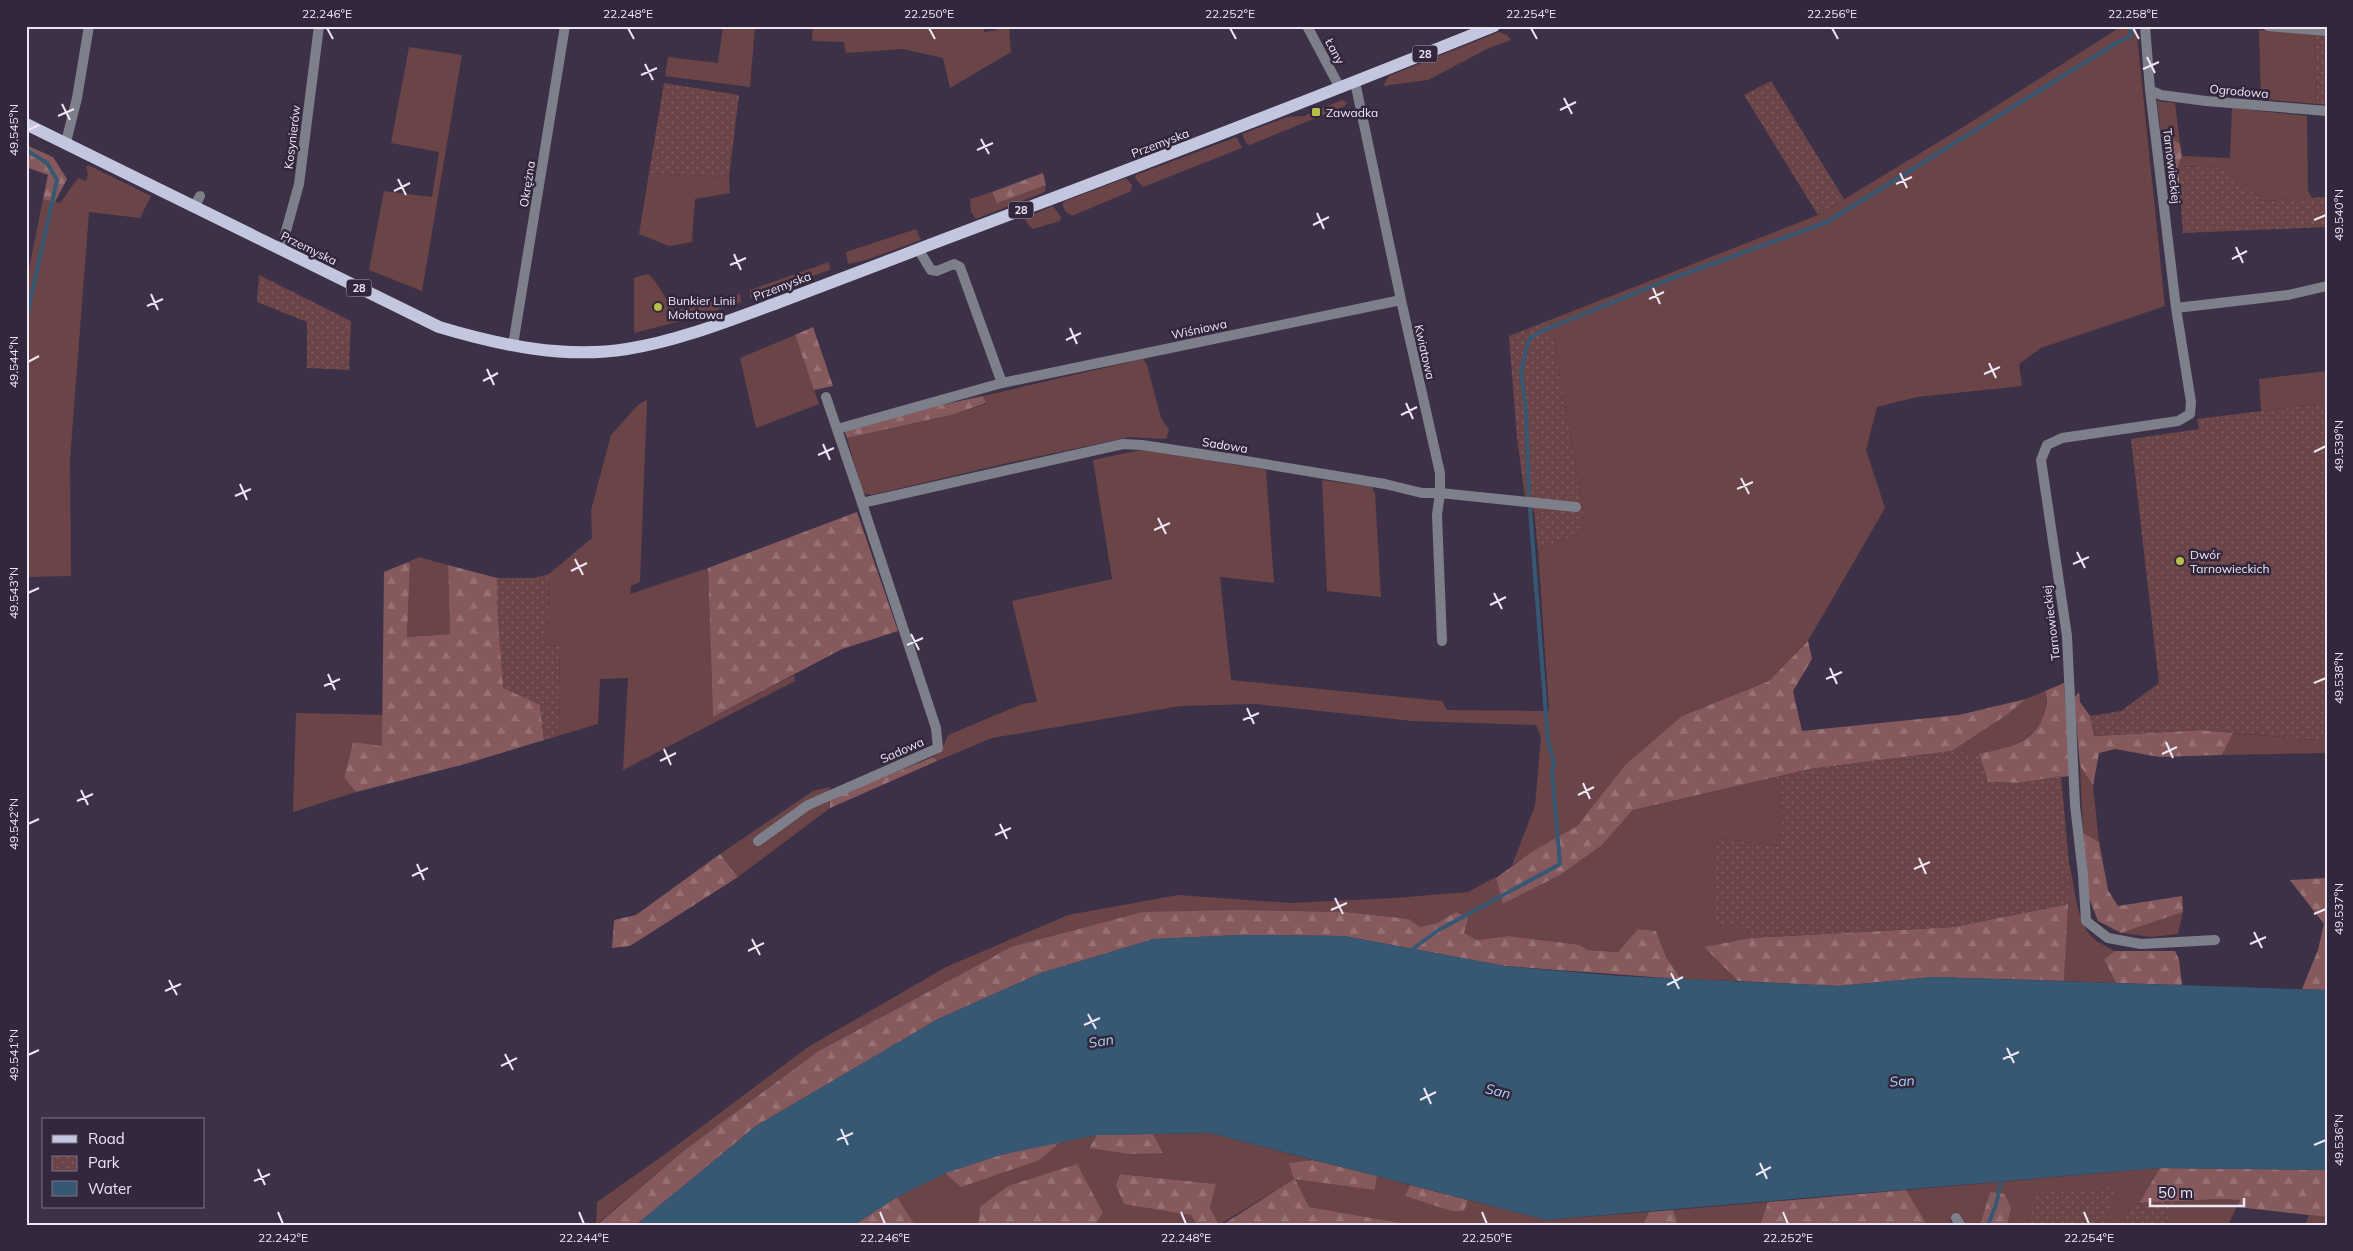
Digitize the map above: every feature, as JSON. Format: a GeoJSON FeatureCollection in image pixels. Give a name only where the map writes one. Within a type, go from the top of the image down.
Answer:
{"type":"FeatureCollection","features":[{"type":"Feature","properties":{"kind":"main road","name":"Przemyska"},"geometry":{"type":"LineString","coordinates":[[26,124],[197,202],[281,249],[439,326],[474,337],[513,345],[573,352],[625,349],[660,341],[746,314],[1340,88],[1494,26]]}},
{"type":"Feature","properties":{"kind":"street"},"geometry":{"type":"LineString","coordinates":[[66,142],[77,98],[89,26]]}},
{"type":"Feature","properties":{"kind":"street","name":"Kosynierów"},"geometry":{"type":"LineString","coordinates":[[281,249],[299,184],[319,26]]}},
{"type":"Feature","properties":{"kind":"street","name":"Okrężna"},"geometry":{"type":"LineString","coordinates":[[513,345],[565,26]]}},
{"type":"Feature","properties":{"kind":"street","name":"Łany"},"geometry":{"type":"LineString","coordinates":[[1308,26],[1340,88]]}},
{"type":"Feature","properties":{"kind":"street","name":"Tarnowieckiej"},"geometry":{"type":"LineString","coordinates":[[2145,26],[2150,90],[2176,308],[2191,402],[2190,414],[2178,420],[2062,438],[2047,445],[2041,460],[2068,636],[2075,806],[2086,921],[2108,938],[2141,944],[2215,940]]}},
{"type":"Feature","properties":{"kind":"street"},"geometry":{"type":"LineString","coordinates":[[2268,26],[2327,31]]}},
{"type":"Feature","properties":{"kind":"street","name":"Kwiatowa"},"geometry":{"type":"LineString","coordinates":[[1355,82],[1440,473],[1440,493]]}},
{"type":"Feature","properties":{"kind":"street","name":"Ogrodowa"},"geometry":{"type":"LineString","coordinates":[[2150,90],[2161,96],[2327,112]]}},
{"type":"Feature","properties":{"kind":"street"},"geometry":{"type":"LineString","coordinates":[[918,249],[931,270],[937,271],[954,264],[960,267],[1002,383]]}},
{"type":"Feature","properties":{"kind":"street"},"geometry":{"type":"LineString","coordinates":[[2176,308],[2288,295],[2327,286]]}},
{"type":"Feature","properties":{"kind":"street","name":"Wiśniowa"},"geometry":{"type":"LineString","coordinates":[[837,429],[1002,383],[1401,300]]}},
{"type":"Feature","properties":{"kind":"street","name":"Sadowa"},"geometry":{"type":"LineString","coordinates":[[758,841],[808,805],[938,748],[936,728],[826,397]]}},
{"type":"Feature","properties":{"kind":"street","name":"Sadowa"},"geometry":{"type":"LineString","coordinates":[[862,503],[1123,444],[1216,456],[1385,484],[1422,493],[1440,493]]}},
{"type":"Feature","properties":{"kind":"street"},"geometry":{"type":"LineString","coordinates":[[1442,641],[1437,515],[1440,493],[1576,507]]}},
{"type":"Feature","properties":{"kind":"green space"},"geometry":{"type":"Polygon","coordinates":[[[723,26],[755,26],[750,87],[665,76],[668,57],[718,63],[723,26]]]}},
{"type":"Feature","properties":{"kind":"green space"},"geometry":{"type":"Polygon","coordinates":[[[813,26],[983,26],[984,32],[997,30],[997,26],[1009,26],[1011,52],[950,88],[943,58],[903,49],[846,53],[844,42],[812,41],[813,26]]]}},
{"type":"Feature","properties":{"kind":"green space"},"geometry":{"type":"Polygon","coordinates":[[[2122,26],[2136,26],[2165,306],[2041,348],[2019,364],[2022,386],[1917,397],[1877,407],[1866,450],[1885,508],[1808,641],[1769,681],[1682,716],[1625,765],[1577,826],[1512,865],[1535,806],[1541,737],[1536,725],[1412,721],[1255,704],[1180,706],[992,738],[937,761],[933,757],[941,751],[948,735],[1022,704],[1037,702],[1012,601],[1112,579],[1093,460],[1145,449],[1266,470],[1274,583],[1220,577],[1231,680],[1442,701],[1447,710],[1549,711],[1538,550],[1582,532],[1583,508],[1550,320],[1818,215],[1960,129],[2122,26]]]}},
{"type":"Feature","properties":{"kind":"green space"},"geometry":{"type":"Polygon","coordinates":[[[2259,30],[2315,34],[2317,104],[2261,99],[2259,30]]]}},
{"type":"Feature","properties":{"kind":"green space"},"geometry":{"type":"Polygon","coordinates":[[[1499,32],[1507,35],[1511,40],[1487,49],[1428,80],[1383,86],[1389,76],[1499,32]]]}},
{"type":"Feature","properties":{"kind":"green space"},"geometry":{"type":"Polygon","coordinates":[[[2315,34],[2327,35],[2327,105],[2317,104],[2315,34]]]}},
{"type":"Feature","properties":{"kind":"green space"},"geometry":{"type":"Polygon","coordinates":[[[409,47],[462,55],[422,291],[369,270],[384,191],[432,197],[439,152],[391,143],[409,47]]]}},
{"type":"Feature","properties":{"kind":"green space"},"geometry":{"type":"Polygon","coordinates":[[[1771,81],[1844,199],[1818,215],[1744,95],[1771,81]]]}},
{"type":"Feature","properties":{"kind":"green space"},"geometry":{"type":"Polygon","coordinates":[[[664,83],[739,95],[729,177],[649,173],[664,83]]]}},
{"type":"Feature","properties":{"kind":"green space"},"geometry":{"type":"Polygon","coordinates":[[[1342,100],[1347,102],[1345,106],[1250,145],[1246,143],[1242,134],[1287,117],[1304,116],[1342,100]]]}},
{"type":"Feature","properties":{"kind":"green space"},"geometry":{"type":"Polygon","coordinates":[[[2157,101],[2175,103],[2180,144],[2161,133],[2157,101]]]}},
{"type":"Feature","properties":{"kind":"green space"},"geometry":{"type":"Polygon","coordinates":[[[2232,108],[2307,116],[2308,191],[2312,198],[2263,201],[2224,168],[2178,166],[2182,156],[2230,158],[2232,108]]]}},
{"type":"Feature","properties":{"kind":"green space"},"geometry":{"type":"Polygon","coordinates":[[[2161,133],[2180,144],[2182,156],[2178,166],[2181,200],[2169,188],[2161,133]]]}},
{"type":"Feature","properties":{"kind":"green space"},"geometry":{"type":"Polygon","coordinates":[[[1237,138],[1242,148],[1143,187],[1135,178],[1136,175],[1237,138]]]}},
{"type":"Feature","properties":{"kind":"green space"},"geometry":{"type":"Polygon","coordinates":[[[26,145],[53,157],[67,179],[55,202],[43,199],[48,175],[26,167],[26,145]]]}},
{"type":"Feature","properties":{"kind":"green space"},"geometry":{"type":"Polygon","coordinates":[[[88,165],[151,196],[140,218],[89,212],[70,460],[71,576],[26,577],[26,283],[43,199],[60,203],[78,178],[86,181],[88,174],[86,167],[88,165]]]}},
{"type":"Feature","properties":{"kind":"green space"},"geometry":{"type":"Polygon","coordinates":[[[2178,166],[2224,168],[2263,201],[2327,197],[2327,227],[2183,233],[2178,166]]]}},
{"type":"Feature","properties":{"kind":"green space"},"geometry":{"type":"Polygon","coordinates":[[[649,173],[729,177],[730,193],[695,199],[692,242],[669,246],[639,234],[649,173]]]}},
{"type":"Feature","properties":{"kind":"green space"},"geometry":{"type":"Polygon","coordinates":[[[1043,173],[1046,185],[997,203],[992,192],[1043,173]]]}},
{"type":"Feature","properties":{"kind":"green space"},"geometry":{"type":"Polygon","coordinates":[[[1126,178],[1132,185],[1131,191],[1072,216],[1066,212],[1063,202],[1126,178]]]}},
{"type":"Feature","properties":{"kind":"green space"},"geometry":{"type":"Polygon","coordinates":[[[1046,185],[1045,192],[976,219],[971,212],[970,199],[992,192],[997,202],[1046,185]]]}},
{"type":"Feature","properties":{"kind":"green space"},"geometry":{"type":"Polygon","coordinates":[[[1053,206],[1061,217],[1060,221],[1033,229],[1029,226],[1025,218],[1053,206]]]}},
{"type":"Feature","properties":{"kind":"green space"},"geometry":{"type":"Polygon","coordinates":[[[916,229],[921,240],[866,260],[848,264],[846,252],[916,229]]]}},
{"type":"Feature","properties":{"kind":"green space"},"geometry":{"type":"Polygon","coordinates":[[[829,262],[830,270],[750,298],[750,290],[829,262]]]}},
{"type":"Feature","properties":{"kind":"green space"},"geometry":{"type":"Polygon","coordinates":[[[648,274],[656,282],[674,311],[740,294],[741,302],[693,318],[634,333],[634,278],[648,274]]]}},
{"type":"Feature","properties":{"kind":"green space"},"geometry":{"type":"Polygon","coordinates":[[[259,275],[351,321],[349,370],[307,368],[307,322],[257,302],[259,275]]]}},
{"type":"Feature","properties":{"kind":"green space"},"geometry":{"type":"Polygon","coordinates":[[[1550,320],[1583,508],[1582,532],[1538,550],[1534,511],[1525,497],[1517,438],[1509,336],[1550,320]]]}},
{"type":"Feature","properties":{"kind":"green space"},"geometry":{"type":"Polygon","coordinates":[[[813,327],[833,386],[814,390],[795,335],[813,327]]]}},
{"type":"Feature","properties":{"kind":"green space"},"geometry":{"type":"Polygon","coordinates":[[[795,335],[819,404],[756,428],[740,358],[795,335]]]}},
{"type":"Feature","properties":{"kind":"green space"},"geometry":{"type":"Polygon","coordinates":[[[1143,359],[1147,365],[1161,418],[1169,429],[1166,439],[1130,437],[871,495],[863,493],[847,438],[955,414],[986,404],[983,396],[1143,359]]]}},
{"type":"Feature","properties":{"kind":"green space"},"geometry":{"type":"Polygon","coordinates":[[[2327,371],[2327,403],[2261,411],[2259,379],[2327,371]]]}},
{"type":"Feature","properties":{"kind":"green space"},"geometry":{"type":"Polygon","coordinates":[[[983,396],[986,403],[955,414],[847,438],[844,431],[918,410],[983,396]]]}},
{"type":"Feature","properties":{"kind":"green space"},"geometry":{"type":"Polygon","coordinates":[[[647,400],[640,582],[631,586],[630,594],[708,568],[713,717],[794,675],[795,681],[623,770],[628,678],[600,679],[598,724],[558,736],[560,646],[547,645],[549,574],[592,538],[591,510],[611,435],[639,404],[647,400]]]}},
{"type":"Feature","properties":{"kind":"green space"},"geometry":{"type":"Polygon","coordinates":[[[2327,403],[2327,741],[2201,730],[2094,736],[2090,716],[2121,711],[2159,683],[2131,439],[2199,429],[2197,419],[2327,403]]]}},
{"type":"Feature","properties":{"kind":"green space"},"geometry":{"type":"Polygon","coordinates":[[[1322,480],[1372,487],[1375,493],[1381,597],[1327,591],[1322,480]]]}},
{"type":"Feature","properties":{"kind":"green space"},"geometry":{"type":"Polygon","coordinates":[[[857,512],[898,631],[842,649],[713,717],[708,568],[857,512]]]}},
{"type":"Feature","properties":{"kind":"green space"},"geometry":{"type":"Polygon","coordinates":[[[419,557],[448,565],[450,634],[407,637],[410,565],[408,562],[419,557]]]}},
{"type":"Feature","properties":{"kind":"green space"},"geometry":{"type":"Polygon","coordinates":[[[408,562],[410,565],[407,637],[450,634],[448,565],[497,578],[497,608],[540,705],[544,740],[465,764],[356,792],[344,778],[353,742],[382,746],[384,572],[408,562]]]}},
{"type":"Feature","properties":{"kind":"green space"},"geometry":{"type":"Polygon","coordinates":[[[549,574],[547,645],[560,646],[558,736],[544,740],[540,705],[503,688],[497,608],[497,578],[535,578],[549,574]]]}},
{"type":"Feature","properties":{"kind":"green space"},"geometry":{"type":"Polygon","coordinates":[[[1808,641],[1812,659],[1793,691],[1802,731],[1959,715],[2026,699],[2008,714],[1952,751],[1810,769],[1633,810],[1601,846],[1560,875],[1503,904],[1496,878],[1533,851],[1577,826],[1625,765],[1682,716],[1769,681],[1808,641]]]}},
{"type":"Feature","properties":{"kind":"green space"},"geometry":{"type":"Polygon","coordinates":[[[2064,683],[2070,776],[2018,783],[1988,782],[1979,754],[2017,744],[2032,734],[2043,717],[2047,701],[2045,691],[2064,683]]]}},
{"type":"Feature","properties":{"kind":"green space"},"geometry":{"type":"Polygon","coordinates":[[[2045,691],[2046,705],[2043,717],[2037,728],[2028,736],[2005,749],[1992,752],[1976,754],[1952,751],[2008,714],[2026,699],[2045,691]]]}},
{"type":"Feature","properties":{"kind":"green space"},"geometry":{"type":"Polygon","coordinates":[[[2079,692],[2080,702],[2090,716],[2094,736],[2201,730],[2233,733],[2222,755],[2159,757],[2115,749],[2099,753],[2093,786],[2080,766],[2074,698],[2079,692]]]}},
{"type":"Feature","properties":{"kind":"green space"},"geometry":{"type":"Polygon","coordinates":[[[296,713],[383,715],[382,747],[353,742],[344,778],[356,792],[293,812],[296,713]]]}},
{"type":"Feature","properties":{"kind":"green space"},"geometry":{"type":"Polygon","coordinates":[[[2233,733],[2327,741],[2327,753],[2222,755],[2233,733]]]}},
{"type":"Feature","properties":{"kind":"green space"},"geometry":{"type":"Polygon","coordinates":[[[1952,751],[1979,754],[1988,782],[2018,783],[2061,776],[2069,863],[2068,904],[1953,927],[1750,938],[1747,928],[1714,925],[1717,838],[1779,846],[1783,815],[1776,777],[1810,769],[1952,751]]]}},
{"type":"Feature","properties":{"kind":"green space"},"geometry":{"type":"Polygon","coordinates":[[[933,757],[937,761],[830,808],[830,799],[933,757]]]}},
{"type":"Feature","properties":{"kind":"green space"},"geometry":{"type":"Polygon","coordinates":[[[2080,767],[2093,786],[2099,842],[2083,833],[2080,767]]]}},
{"type":"Feature","properties":{"kind":"green space"},"geometry":{"type":"Polygon","coordinates":[[[1776,777],[1783,815],[1779,846],[1718,838],[1750,938],[1704,947],[1738,981],[1681,979],[1666,957],[1656,931],[1638,929],[1618,952],[1587,950],[1541,940],[1508,936],[1477,940],[1463,933],[1456,912],[1437,923],[1420,927],[1409,919],[1346,912],[1241,910],[1011,947],[817,1052],[682,1152],[596,1225],[597,1202],[664,1155],[808,1047],[946,967],[1068,915],[1178,895],[1290,903],[1468,892],[1496,877],[1503,904],[1560,875],[1601,846],[1633,810],[1776,777]]]}},
{"type":"Feature","properties":{"kind":"green space"},"geometry":{"type":"Polygon","coordinates":[[[830,787],[830,808],[738,877],[720,854],[813,791],[830,787]]]}},
{"type":"Feature","properties":{"kind":"green space"},"geometry":{"type":"Polygon","coordinates":[[[2083,833],[2099,842],[2108,890],[2118,906],[2182,896],[2183,912],[2121,933],[2098,921],[2089,898],[2083,833]]]}},
{"type":"Feature","properties":{"kind":"green space"},"geometry":{"type":"Polygon","coordinates":[[[720,854],[738,877],[630,946],[612,948],[614,920],[636,915],[720,854]]]}},
{"type":"Feature","properties":{"kind":"green space"},"geometry":{"type":"Polygon","coordinates":[[[2069,863],[2082,922],[2092,937],[2115,951],[2104,961],[2116,983],[2064,981],[2069,863]]]}},
{"type":"Feature","properties":{"kind":"green space"},"geometry":{"type":"Polygon","coordinates":[[[2327,878],[2327,990],[2302,989],[2318,950],[2324,924],[2290,880],[2327,878]]]}},
{"type":"Feature","properties":{"kind":"green space"},"geometry":{"type":"Polygon","coordinates":[[[2068,904],[2064,981],[1933,977],[1839,986],[1738,981],[1704,947],[1750,938],[1953,927],[2068,904]]]}},
{"type":"Feature","properties":{"kind":"green space"},"geometry":{"type":"Polygon","coordinates":[[[1241,910],[1346,912],[1409,919],[1420,927],[1437,923],[1456,912],[1468,918],[1464,933],[1477,940],[1508,936],[1580,945],[1587,950],[1618,952],[1638,929],[1656,931],[1666,957],[1681,979],[1505,966],[1344,936],[1241,935],[1154,939],[1041,973],[938,1019],[756,1126],[636,1225],[597,1225],[682,1152],[817,1052],[1011,947],[1143,912],[1241,910]]]}},
{"type":"Feature","properties":{"kind":"green space"},"geometry":{"type":"Polygon","coordinates":[[[2183,912],[2178,934],[2152,937],[2121,933],[2183,912]]]}},
{"type":"Feature","properties":{"kind":"green space"},"geometry":{"type":"Polygon","coordinates":[[[2115,951],[2175,951],[2179,959],[2182,985],[2116,983],[2104,960],[2115,951]]]}},
{"type":"Feature","properties":{"kind":"green space"},"geometry":{"type":"Polygon","coordinates":[[[1210,1133],[1313,1160],[1289,1163],[1375,1190],[1377,1176],[1410,1185],[1405,1196],[1464,1211],[1468,1200],[1546,1220],[1649,1212],[1643,1225],[1413,1225],[1309,1207],[1294,1179],[1219,1225],[1210,1208],[1216,1184],[1121,1174],[1166,1210],[1191,1215],[1197,1225],[1095,1225],[1103,1213],[980,1207],[978,1225],[915,1225],[897,1197],[945,1173],[961,1186],[1040,1160],[1060,1142],[1097,1135],[1089,1147],[1163,1153],[1153,1134],[1210,1133]]]}},
{"type":"Feature","properties":{"kind":"green space"},"geometry":{"type":"Polygon","coordinates":[[[1153,1134],[1163,1153],[1130,1154],[1089,1148],[1097,1135],[1153,1134]]]}},
{"type":"Feature","properties":{"kind":"green space"},"geometry":{"type":"Polygon","coordinates":[[[1060,1142],[1040,1160],[961,1187],[945,1173],[1000,1155],[1060,1142]]]}},
{"type":"Feature","properties":{"kind":"green space"},"geometry":{"type":"Polygon","coordinates":[[[1313,1160],[1377,1176],[1375,1190],[1295,1179],[1309,1207],[1413,1225],[1222,1225],[1294,1179],[1289,1163],[1313,1160]]]}},
{"type":"Feature","properties":{"kind":"green space"},"geometry":{"type":"Polygon","coordinates":[[[1077,1164],[1103,1213],[1095,1225],[978,1225],[980,1207],[1008,1186],[1077,1164]]]}},
{"type":"Feature","properties":{"kind":"green space"},"geometry":{"type":"Polygon","coordinates":[[[2160,1168],[2139,1203],[2131,1204],[2124,1225],[2105,1225],[2111,1208],[2035,1193],[2027,1225],[2007,1225],[2011,1209],[1990,1192],[1980,1225],[1965,1225],[1957,1212],[1950,1220],[1953,1225],[1924,1225],[1926,1223],[1906,1190],[2160,1168]]]}},
{"type":"Feature","properties":{"kind":"green space"},"geometry":{"type":"Polygon","coordinates":[[[2160,1168],[2327,1170],[2327,1217],[2237,1207],[2240,1200],[2220,1199],[2139,1203],[2160,1168]]]}},
{"type":"Feature","properties":{"kind":"green space"},"geometry":{"type":"Polygon","coordinates":[[[1120,1174],[1216,1184],[1210,1208],[1219,1225],[1197,1225],[1191,1215],[1124,1204],[1116,1185],[1120,1174]]]}},
{"type":"Feature","properties":{"kind":"green space"},"geometry":{"type":"Polygon","coordinates":[[[1410,1185],[1468,1200],[1464,1211],[1452,1211],[1405,1196],[1410,1185]]]}},
{"type":"Feature","properties":{"kind":"green space"},"geometry":{"type":"Polygon","coordinates":[[[2114,1187],[2111,1208],[2105,1225],[2027,1225],[2035,1193],[2114,1187]]]}},
{"type":"Feature","properties":{"kind":"green space"},"geometry":{"type":"Polygon","coordinates":[[[1906,1190],[1926,1223],[1924,1225],[1760,1225],[1768,1202],[1906,1190]]]}},
{"type":"Feature","properties":{"kind":"green space"},"geometry":{"type":"Polygon","coordinates":[[[1990,1192],[2005,1194],[2011,1209],[2007,1225],[1980,1225],[1990,1192]]]}},
{"type":"Feature","properties":{"kind":"green space"},"geometry":{"type":"Polygon","coordinates":[[[897,1197],[915,1225],[854,1225],[897,1197]]]}},
{"type":"Feature","properties":{"kind":"green space"},"geometry":{"type":"Polygon","coordinates":[[[2240,1200],[2228,1225],[2166,1225],[2174,1201],[2240,1200]]]}},
{"type":"Feature","properties":{"kind":"green space"},"geometry":{"type":"Polygon","coordinates":[[[2174,1201],[2166,1225],[2124,1225],[2131,1204],[2174,1201]]]}},
{"type":"Feature","properties":{"kind":"green space"},"geometry":{"type":"Polygon","coordinates":[[[1768,1202],[1760,1225],[1678,1225],[1673,1210],[1768,1202]]]}},
{"type":"Feature","properties":{"kind":"green space"},"geometry":{"type":"Polygon","coordinates":[[[1673,1210],[1678,1225],[1643,1225],[1649,1212],[1673,1210]]]}},
{"type":"Feature","properties":{"kind":"green space"},"geometry":{"type":"Polygon","coordinates":[[[2309,1215],[2327,1217],[2327,1225],[2305,1225],[2309,1215]]]}},
{"type":"Feature","properties":{"kind":"water","name":"San"},"geometry":{"type":"Polygon","coordinates":[[[1241,935],[1344,936],[1505,966],[1619,976],[1839,986],[1933,977],[2327,990],[2327,1170],[2160,1168],[1546,1220],[1210,1133],[1097,1135],[1000,1155],[946,1173],[897,1197],[854,1225],[636,1225],[756,1126],[938,1019],[1041,973],[1154,939],[1241,935]]]}},
{"type":"Feature","properties":{"kind":"waterway"},"geometry":{"type":"LineString","coordinates":[[1529,493],[1526,409],[1521,371],[1529,339],[1544,330],[1665,281],[1827,222],[2118,42],[2131,36],[2130,26]]}},
{"type":"Feature","properties":{"kind":"waterway"},"geometry":{"type":"LineString","coordinates":[[26,150],[47,163],[57,180],[26,320]]}},
{"type":"Feature","properties":{"kind":"waterway"},"geometry":{"type":"LineString","coordinates":[[1410,951],[1437,931],[1560,864],[1552,772],[1554,763],[1548,741],[1530,509]]}},
{"type":"Feature","properties":{"kind":"waterway"},"geometry":{"type":"LineString","coordinates":[[1988,1225],[1996,1205],[2002,1177]]}},
{"type":"Feature","properties":{"kind":"place","name":"Zawadka"},"geometry":{"type":"Point","coordinates":[1316,112]}},
{"type":"Feature","properties":{"kind":"place","name":"Bunkier Linii Mołotowa"},"geometry":{"type":"Point","coordinates":[658,307]}},
{"type":"Feature","properties":{"kind":"place","name":"Dwór Tarnowieckich"},"geometry":{"type":"Point","coordinates":[2180,561]}}]}
